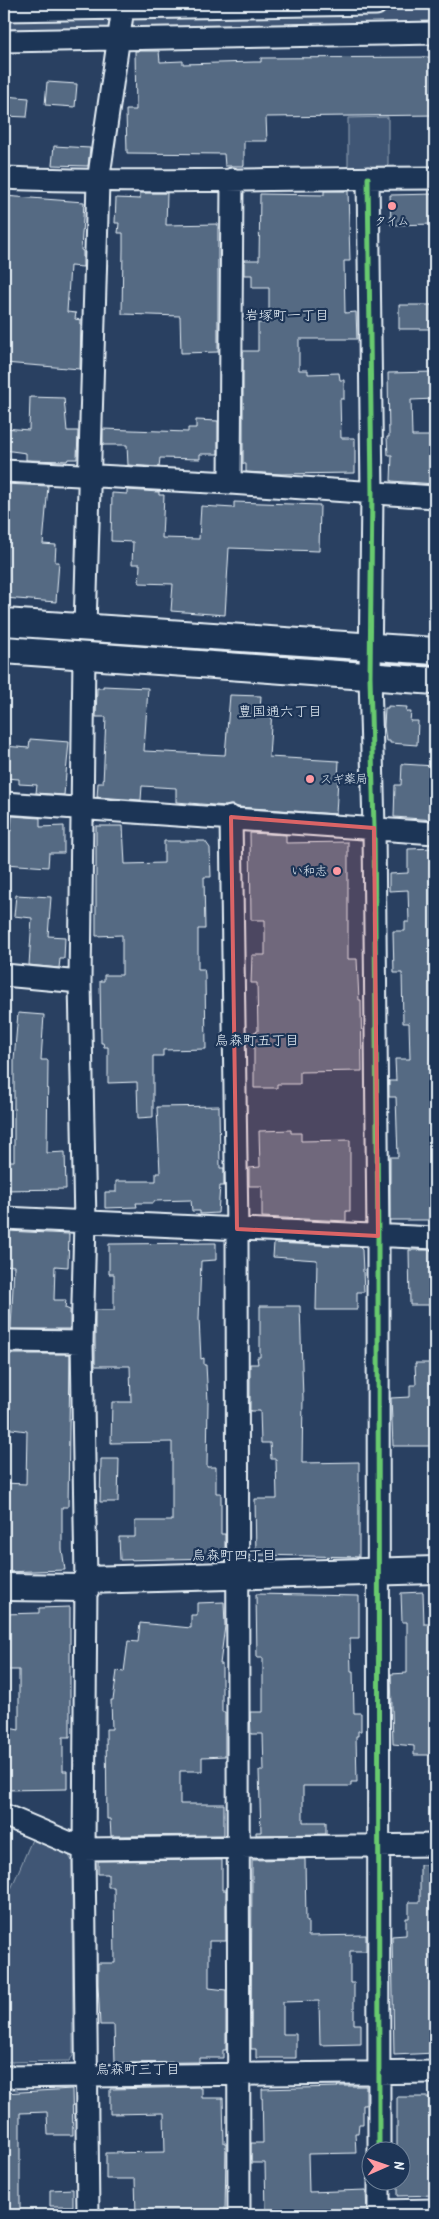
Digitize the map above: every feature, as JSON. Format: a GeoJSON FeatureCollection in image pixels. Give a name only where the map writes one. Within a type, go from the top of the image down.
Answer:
{"type":"FeatureCollection","features":[{"type":"Feature","properties":{"kind":"street"},"geometry":{"type":"LineString","coordinates":[[4,10],[34,7],[123,8],[376,4]]}},
{"type":"Feature","properties":{"kind":"street"},"geometry":{"type":"LineString","coordinates":[[84,628],[98,182],[123,8]]}},
{"type":"Feature","properties":{"kind":"street"},"geometry":{"type":"LineString","coordinates":[[4,42],[435,33]]}},
{"type":"Feature","properties":{"kind":"street"},"geometry":{"type":"LineString","coordinates":[[4,178],[98,182],[435,178]]}},
{"type":"Feature","properties":{"kind":"street"},"geometry":{"type":"LineString","coordinates":[[368,178],[372,493],[370,676],[374,828],[378,1236],[379,2142]]}},
{"type":"Feature","properties":{"kind":"street"},"geometry":{"type":"LineString","coordinates":[[230,482],[232,179]]}},
{"type":"Feature","properties":{"kind":"street"},"geometry":{"type":"LineString","coordinates":[[4,471],[230,482],[435,498]]}},
{"type":"Feature","properties":{"kind":"street"},"geometry":{"type":"LineString","coordinates":[[4,622],[435,651]]}},
{"type":"Feature","properties":{"kind":"street"},"geometry":{"type":"LineString","coordinates":[[4,650],[435,681]]}},
{"type":"Feature","properties":{"kind":"street"},"geometry":{"type":"LineString","coordinates":[[84,656],[80,982],[85,1222],[82,1342],[86,1584],[84,1849],[88,2215]]}},
{"type":"Feature","properties":{"kind":"street"},"geometry":{"type":"LineString","coordinates":[[4,803],[231,817],[435,833]]}},
{"type":"Feature","properties":{"kind":"street"},"geometry":{"type":"LineString","coordinates":[[231,817],[237,1229],[236,1575],[239,2215]]}},
{"type":"Feature","properties":{"kind":"street"},"geometry":{"type":"LineString","coordinates":[[4,975],[80,982]]}},
{"type":"Feature","properties":{"kind":"street"},"geometry":{"type":"LineString","coordinates":[[4,1218],[435,1238]]}},
{"type":"Feature","properties":{"kind":"street"},"geometry":{"type":"LineString","coordinates":[[4,1341],[82,1342]]}},
{"type":"Feature","properties":{"kind":"street"},"geometry":{"type":"LineString","coordinates":[[4,1587],[236,1575],[435,1570]]}},
{"type":"Feature","properties":{"kind":"street"},"geometry":{"type":"LineString","coordinates":[[4,1815],[84,1849],[435,1845]]}},
{"type":"Feature","properties":{"kind":"street"},"geometry":{"type":"LineString","coordinates":[[4,2078],[435,2072]]}},
{"type":"Feature","properties":{"kind":"street"},"geometry":{"type":"LineString","coordinates":[[379,2192],[379,2213],[435,2210]]}},
{"type":"Feature","properties":{"kind":"highlighted area"},"geometry":{"type":"Polygon","coordinates":[[[231,817],[374,828],[378,1236],[237,1229],[231,817]]]}},
{"type":"Feature","properties":{"kind":"shaded area"},"geometry":{"type":"Polygon","coordinates":[[[435,9],[435,27],[129,31],[133,15],[435,9]]]}},
{"type":"Feature","properties":{"kind":"shaded area"},"geometry":{"type":"Polygon","coordinates":[[[110,15],[107,33],[4,33],[4,16],[110,15]]]}},
{"type":"Feature","properties":{"kind":"shaded area"},"geometry":{"type":"Polygon","coordinates":[[[388,117],[388,166],[348,167],[348,118],[388,117]]]}},
{"type":"Feature","properties":{"kind":"shaded area"},"geometry":{"type":"Polygon","coordinates":[[[33,1837],[67,1852],[72,1861],[73,2056],[69,2061],[4,2062],[4,1886],[11,1889],[33,1837]]]}},
{"type":"Feature","properties":{"kind":"building"},"geometry":{"type":"Polygon","coordinates":[[[135,51],[159,51],[160,62],[183,61],[183,64],[261,62],[261,58],[435,57],[435,115],[266,117],[267,141],[244,141],[244,166],[225,166],[224,154],[127,153],[126,110],[136,110],[135,51]]]}},
{"type":"Feature","properties":{"kind":"building"},"geometry":{"type":"Polygon","coordinates":[[[47,82],[77,84],[75,107],[45,105],[47,82]]]}},
{"type":"Feature","properties":{"kind":"building"},"geometry":{"type":"Polygon","coordinates":[[[4,96],[29,98],[27,117],[4,116],[4,96]]]}},
{"type":"Feature","properties":{"kind":"building"},"geometry":{"type":"Polygon","coordinates":[[[54,146],[90,148],[88,166],[52,165],[54,146]]]}},
{"type":"Feature","properties":{"kind":"building"},"geometry":{"type":"Polygon","coordinates":[[[324,191],[348,191],[350,261],[344,261],[345,313],[356,312],[357,339],[299,339],[299,370],[308,370],[308,374],[339,373],[340,380],[344,380],[344,399],[340,399],[341,438],[355,438],[355,473],[282,474],[246,472],[246,464],[243,464],[243,351],[258,351],[258,323],[269,323],[269,288],[252,288],[252,275],[244,275],[244,260],[259,260],[260,194],[324,195],[324,191]]]}},
{"type":"Feature","properties":{"kind":"building"},"geometry":{"type":"Polygon","coordinates":[[[140,193],[167,193],[166,225],[218,224],[218,352],[181,353],[180,316],[122,314],[123,233],[118,233],[119,223],[115,223],[116,198],[140,199],[140,193]]]}},
{"type":"Feature","properties":{"kind":"building"},"geometry":{"type":"Polygon","coordinates":[[[435,194],[435,224],[391,225],[390,195],[435,194]]]}},
{"type":"Feature","properties":{"kind":"building"},"geometry":{"type":"Polygon","coordinates":[[[4,196],[84,202],[81,250],[83,251],[83,267],[70,266],[67,312],[76,313],[75,319],[81,320],[80,369],[4,363],[4,196]]]}},
{"type":"Feature","properties":{"kind":"building"},"geometry":{"type":"Polygon","coordinates":[[[399,305],[435,305],[435,329],[399,329],[399,305]]]}},
{"type":"Feature","properties":{"kind":"building"},"geometry":{"type":"Polygon","coordinates":[[[435,372],[435,399],[411,400],[412,436],[435,436],[435,484],[391,481],[392,455],[388,455],[387,437],[389,437],[388,373],[435,372]]]}},
{"type":"Feature","properties":{"kind":"building"},"geometry":{"type":"Polygon","coordinates":[[[30,397],[64,398],[67,431],[78,431],[77,459],[68,459],[67,461],[26,460],[26,453],[4,450],[4,428],[29,430],[30,397]]]}},
{"type":"Feature","properties":{"kind":"building"},"geometry":{"type":"Polygon","coordinates":[[[196,420],[218,421],[218,454],[200,454],[200,459],[160,458],[159,467],[128,465],[127,445],[103,445],[103,429],[188,432],[188,428],[196,428],[196,420]]]}},
{"type":"Feature","properties":{"kind":"building"},"geometry":{"type":"Polygon","coordinates":[[[4,484],[48,486],[43,544],[56,545],[55,562],[59,562],[56,602],[4,598],[4,484]]]}},
{"type":"Feature","properties":{"kind":"building"},"geometry":{"type":"Polygon","coordinates":[[[127,490],[159,492],[159,495],[164,495],[162,538],[199,539],[201,506],[234,508],[234,502],[320,505],[319,551],[229,548],[225,615],[171,611],[173,584],[139,583],[140,564],[132,564],[133,542],[111,541],[112,493],[127,494],[127,490]]]}},
{"type":"Feature","properties":{"kind":"building"},"geometry":{"type":"Polygon","coordinates":[[[103,686],[148,688],[144,751],[225,755],[230,695],[261,696],[260,709],[272,710],[269,757],[339,761],[336,814],[176,802],[176,788],[142,786],[141,800],[97,797],[98,783],[103,783],[106,717],[96,717],[97,688],[103,688],[103,686]]]}},
{"type":"Feature","properties":{"kind":"building"},"geometry":{"type":"Polygon","coordinates":[[[388,706],[407,707],[406,712],[411,712],[410,721],[418,721],[417,745],[386,741],[384,726],[385,708],[388,708],[388,706]]]}},
{"type":"Feature","properties":{"kind":"building"},"geometry":{"type":"Polygon","coordinates":[[[30,739],[69,742],[64,795],[36,793],[37,785],[19,784],[19,779],[4,778],[4,746],[29,748],[30,739]]]}},
{"type":"Feature","properties":{"kind":"building"},"geometry":{"type":"Polygon","coordinates":[[[402,764],[435,766],[435,820],[394,817],[395,785],[401,785],[402,764]]]}},
{"type":"Feature","properties":{"kind":"building"},"geometry":{"type":"Polygon","coordinates":[[[12,816],[40,818],[40,827],[64,826],[64,853],[49,853],[48,867],[4,864],[4,831],[11,831],[12,816]]]}},
{"type":"Feature","properties":{"kind":"building"},"geometry":{"type":"Polygon","coordinates":[[[96,826],[123,826],[125,864],[164,863],[164,841],[205,841],[210,848],[211,877],[204,877],[205,929],[198,929],[198,969],[204,969],[205,975],[206,1049],[163,1050],[163,1056],[153,1056],[153,1117],[138,1118],[137,1082],[108,1083],[108,1047],[104,1047],[103,1043],[101,1043],[100,981],[104,981],[104,975],[122,975],[122,935],[96,936],[96,826]]]}},
{"type":"Feature","properties":{"kind":"building"},"geometry":{"type":"Polygon","coordinates":[[[250,833],[286,835],[286,843],[348,842],[348,959],[357,959],[359,1000],[361,1000],[362,1071],[300,1072],[300,1084],[277,1084],[277,1088],[254,1088],[254,1032],[258,1031],[257,983],[251,983],[252,955],[265,955],[265,920],[251,920],[250,833]]]}},
{"type":"Feature","properties":{"kind":"building"},"geometry":{"type":"Polygon","coordinates":[[[435,848],[435,1220],[390,1220],[390,1157],[398,1157],[396,1097],[389,1097],[389,1081],[396,1081],[395,1059],[410,1059],[409,1023],[403,1023],[402,973],[394,973],[393,931],[405,931],[405,922],[409,922],[408,890],[389,891],[389,874],[408,873],[408,849],[435,848]]]}},
{"type":"Feature","properties":{"kind":"building"},"geometry":{"type":"Polygon","coordinates":[[[16,895],[51,897],[48,936],[65,937],[64,959],[60,959],[59,968],[29,965],[32,918],[14,916],[16,895]]]}},
{"type":"Feature","properties":{"kind":"building"},"geometry":{"type":"Polygon","coordinates":[[[18,1013],[44,1015],[41,1060],[48,1060],[47,1153],[65,1152],[66,1189],[4,1190],[4,1161],[14,1161],[14,1060],[18,1013]]]}},
{"type":"Feature","properties":{"kind":"building"},"geometry":{"type":"Polygon","coordinates":[[[219,1106],[220,1168],[224,1168],[224,1186],[220,1186],[218,1213],[200,1214],[200,1211],[192,1211],[191,1200],[154,1201],[154,1203],[136,1203],[137,1207],[105,1208],[105,1192],[116,1192],[116,1181],[156,1181],[156,1173],[160,1173],[157,1107],[219,1106]]]}},
{"type":"Feature","properties":{"kind":"building"},"geometry":{"type":"Polygon","coordinates":[[[291,1130],[291,1133],[301,1133],[301,1141],[350,1140],[350,1211],[346,1211],[346,1221],[262,1217],[262,1186],[249,1186],[249,1168],[260,1167],[259,1131],[291,1130]]]}},
{"type":"Feature","properties":{"kind":"building"},"geometry":{"type":"Polygon","coordinates":[[[7,1231],[69,1234],[68,1267],[55,1266],[54,1300],[66,1300],[65,1308],[70,1310],[70,1329],[11,1329],[14,1266],[4,1265],[7,1231]]]}},
{"type":"Feature","properties":{"kind":"building"},"geometry":{"type":"Polygon","coordinates":[[[216,1243],[216,1260],[201,1261],[199,1319],[201,1359],[204,1358],[204,1365],[206,1365],[208,1401],[207,1467],[216,1467],[216,1493],[221,1493],[221,1534],[225,1534],[225,1552],[219,1558],[120,1560],[119,1537],[135,1537],[135,1521],[172,1521],[172,1442],[111,1443],[112,1402],[131,1402],[130,1366],[95,1366],[95,1310],[114,1310],[114,1274],[109,1274],[109,1244],[216,1243]]]}},
{"type":"Feature","properties":{"kind":"building"},"geometry":{"type":"Polygon","coordinates":[[[274,1243],[360,1247],[362,1250],[364,1292],[357,1292],[357,1310],[316,1310],[317,1260],[273,1257],[274,1243]]]}},
{"type":"Feature","properties":{"kind":"building"},"geometry":{"type":"Polygon","coordinates":[[[409,1250],[435,1250],[435,1305],[410,1305],[409,1250]]]}},
{"type":"Feature","properties":{"kind":"building"},"geometry":{"type":"Polygon","coordinates":[[[260,1306],[300,1306],[303,1398],[302,1463],[359,1462],[359,1557],[256,1555],[255,1499],[277,1499],[276,1459],[271,1459],[270,1443],[261,1443],[260,1411],[250,1411],[250,1364],[258,1364],[257,1357],[260,1357],[260,1306]]]}},
{"type":"Feature","properties":{"kind":"building"},"geometry":{"type":"Polygon","coordinates":[[[4,1354],[70,1354],[68,1507],[62,1507],[62,1549],[65,1570],[4,1572],[4,1483],[26,1484],[27,1431],[4,1428],[4,1354]]]}},
{"type":"Feature","properties":{"kind":"building"},"geometry":{"type":"Polygon","coordinates":[[[415,1363],[435,1363],[435,1446],[393,1446],[391,1398],[410,1397],[410,1385],[416,1385],[415,1363]]]}},
{"type":"Feature","properties":{"kind":"building"},"geometry":{"type":"Polygon","coordinates":[[[101,1459],[119,1459],[118,1502],[100,1502],[101,1459]]]}},
{"type":"Feature","properties":{"kind":"building"},"geometry":{"type":"Polygon","coordinates":[[[423,1592],[424,1624],[435,1624],[435,1755],[414,1755],[414,1746],[393,1744],[391,1674],[407,1673],[407,1622],[402,1622],[401,1593],[423,1592]]]}},
{"type":"Feature","properties":{"kind":"building"},"geometry":{"type":"Polygon","coordinates":[[[256,1594],[359,1596],[359,1639],[350,1639],[354,1713],[361,1713],[361,1731],[358,1731],[358,1736],[356,1736],[357,1782],[351,1782],[351,1786],[303,1786],[303,1822],[326,1822],[326,1834],[256,1835],[256,1832],[261,1832],[259,1771],[264,1771],[263,1734],[251,1734],[250,1712],[263,1712],[263,1658],[257,1658],[256,1594]]]}},
{"type":"Feature","properties":{"kind":"building"},"geometry":{"type":"Polygon","coordinates":[[[224,1602],[225,1626],[220,1664],[222,1664],[222,1712],[225,1712],[225,1756],[202,1757],[202,1771],[180,1771],[180,1804],[224,1804],[224,1835],[111,1836],[110,1819],[107,1819],[106,1729],[112,1729],[111,1700],[113,1700],[117,1671],[124,1672],[128,1641],[138,1642],[140,1623],[191,1628],[191,1615],[197,1615],[197,1603],[224,1602]]]}},
{"type":"Feature","properties":{"kind":"building"},"geometry":{"type":"Polygon","coordinates":[[[70,1607],[70,1737],[63,1737],[63,1771],[67,1771],[67,1789],[4,1790],[4,1727],[19,1730],[19,1670],[4,1670],[4,1614],[39,1613],[39,1608],[70,1607]]]}},
{"type":"Feature","properties":{"kind":"building"},"geometry":{"type":"Polygon","coordinates":[[[305,1859],[308,1936],[366,1935],[366,1951],[350,1951],[350,1983],[354,1983],[354,2024],[361,2024],[361,2044],[320,2045],[319,2001],[283,2002],[283,2034],[296,2034],[296,2058],[256,2058],[256,2049],[251,2049],[252,1860],[305,1859]]]}},
{"type":"Feature","properties":{"kind":"building"},"geometry":{"type":"Polygon","coordinates":[[[222,1860],[222,1890],[226,1890],[226,1941],[209,1941],[209,1988],[226,1990],[226,2050],[223,2050],[223,2058],[199,2058],[199,2062],[115,2063],[114,2025],[100,2025],[98,1984],[98,1963],[115,1963],[114,1887],[108,1887],[108,1874],[98,1874],[98,1861],[222,1860]]]}},
{"type":"Feature","properties":{"kind":"building"},"geometry":{"type":"Polygon","coordinates":[[[420,1865],[435,1865],[435,2053],[394,2055],[392,1936],[406,1935],[406,1918],[409,1918],[409,1902],[420,1902],[420,1865]]]}},
{"type":"Feature","properties":{"kind":"building"},"geometry":{"type":"Polygon","coordinates":[[[366,2086],[363,2124],[359,2124],[358,2133],[355,2133],[356,2153],[308,2154],[309,2192],[362,2190],[362,2192],[366,2192],[367,2215],[266,2215],[265,2163],[251,2163],[251,2143],[263,2143],[262,2089],[366,2086]]]}},
{"type":"Feature","properties":{"kind":"building"},"geometry":{"type":"Polygon","coordinates":[[[200,2087],[202,2089],[202,2098],[223,2098],[224,2143],[226,2143],[225,2215],[136,2215],[135,2179],[106,2179],[106,2153],[165,2152],[164,2113],[110,2114],[110,2089],[200,2087]]]}},
{"type":"Feature","properties":{"kind":"building"},"geometry":{"type":"Polygon","coordinates":[[[72,2089],[73,2135],[48,2135],[47,2112],[20,2113],[20,2215],[4,2215],[4,2093],[72,2089]]]}},
{"type":"Feature","properties":{"kind":"building"},"geometry":{"type":"Polygon","coordinates":[[[397,2097],[429,2097],[430,2166],[435,2166],[435,2195],[398,2196],[398,2192],[412,2192],[412,2142],[397,2142],[397,2097]]]}},
{"type":"Feature","properties":{"kind":"building"},"geometry":{"type":"Polygon","coordinates":[[[73,2189],[73,2206],[50,2206],[50,2190],[73,2189]]]}},
{"type":"Feature","properties":{"kind":"cycle path"},"geometry":{"type":"LineString","coordinates":[[368,178],[372,493],[370,676],[374,828],[378,1236],[379,2142]]}},
{"type":"Feature","properties":{"kind":"place","name":"タイム"},"geometry":{"type":"Point","coordinates":[392,206]}},
{"type":"Feature","properties":{"kind":"place","name":"スギ薬局"},"geometry":{"type":"Point","coordinates":[310,779]}},
{"type":"Feature","properties":{"kind":"place","name":"い和志"},"geometry":{"type":"Point","coordinates":[337,871]}},
{"type":"Feature","properties":{"kind":"district","name":"岩塚町一丁目"},"geometry":{"type":"Point","coordinates":[287,315]}},
{"type":"Feature","properties":{"kind":"district","name":"豊国通六丁目"},"geometry":{"type":"Point","coordinates":[280,711]}},
{"type":"Feature","properties":{"kind":"district","name":"烏森町五丁目"},"geometry":{"type":"Point","coordinates":[257,1040]}},
{"type":"Feature","properties":{"kind":"district","name":"烏森町四丁目"},"geometry":{"type":"Point","coordinates":[234,1555]}},
{"type":"Feature","properties":{"kind":"district","name":"烏森町三丁目"},"geometry":{"type":"Point","coordinates":[138,2069]}}]}
